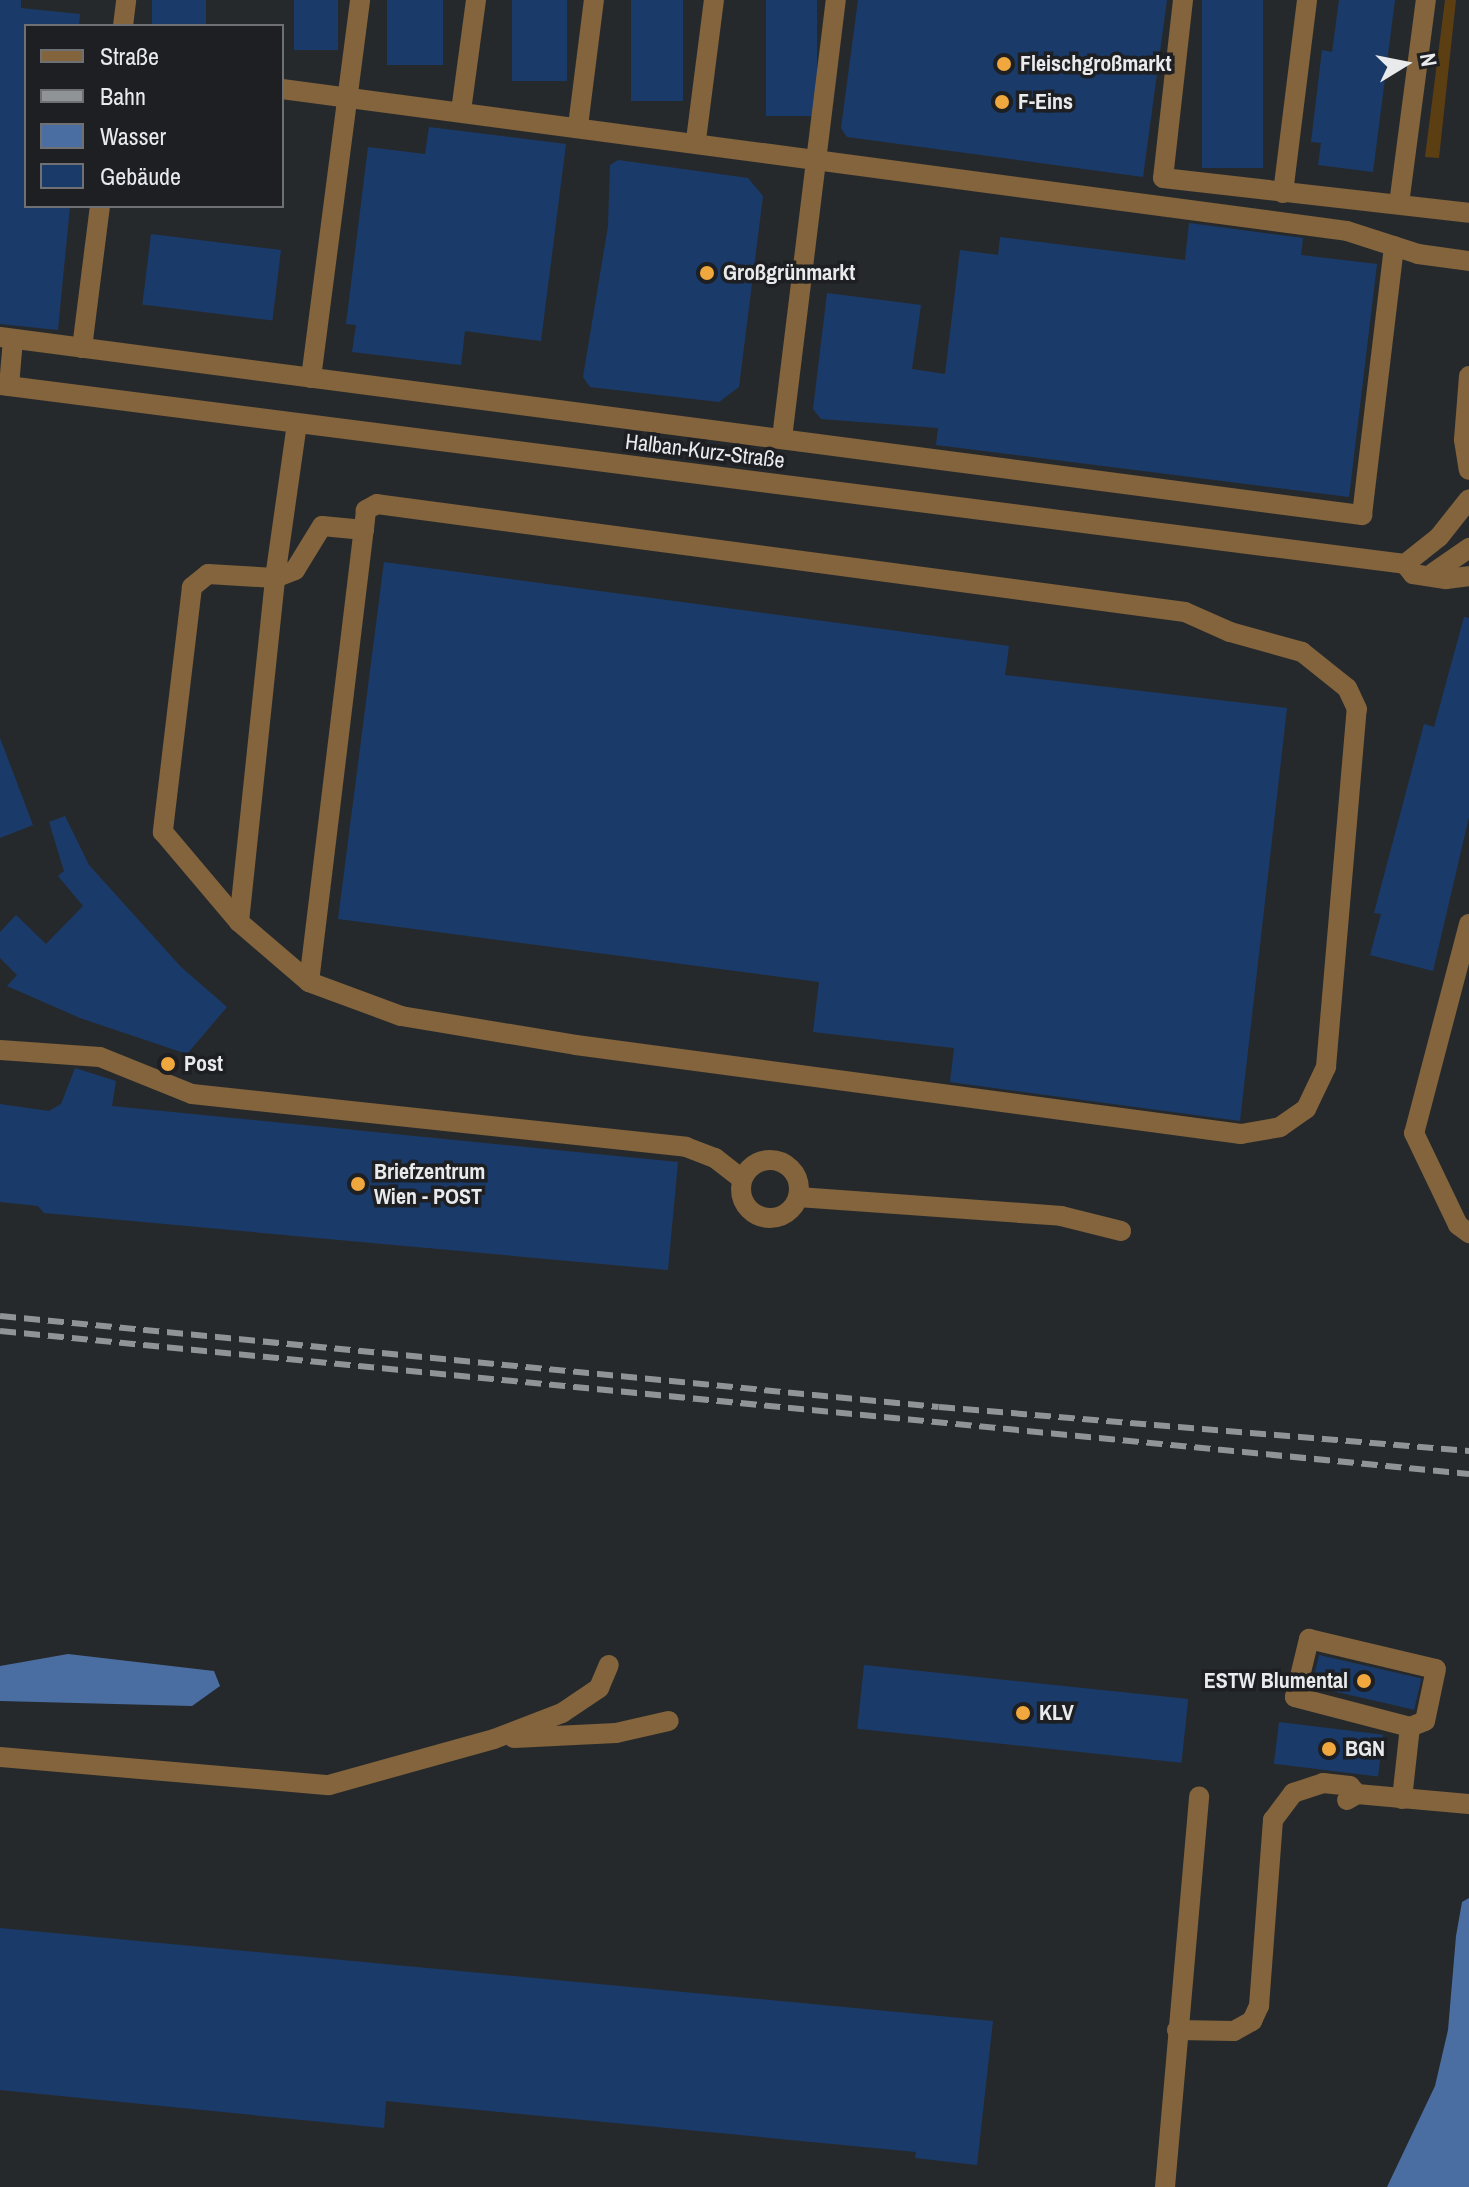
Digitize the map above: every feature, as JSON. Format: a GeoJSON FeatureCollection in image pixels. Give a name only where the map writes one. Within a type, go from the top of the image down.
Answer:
{"type":"FeatureCollection","features":[{"type":"Feature","properties":{"kind":"street"},"geometry":{"type":"LineString","coordinates":[[123,24],[126,0]]}},
{"type":"Feature","properties":{"kind":"street"},"geometry":{"type":"LineString","coordinates":[[311,378],[360,0]]}},
{"type":"Feature","properties":{"kind":"street"},"geometry":{"type":"LineString","coordinates":[[461,111],[476,0]]}},
{"type":"Feature","properties":{"kind":"street"},"geometry":{"type":"LineString","coordinates":[[578,126],[594,0]]}},
{"type":"Feature","properties":{"kind":"street"},"geometry":{"type":"LineString","coordinates":[[696,140],[714,0]]}},
{"type":"Feature","properties":{"kind":"street"},"geometry":{"type":"LineString","coordinates":[[782,438],[836,0]]}},
{"type":"Feature","properties":{"kind":"street"},"geometry":{"type":"LineString","coordinates":[[1183,0],[1163,178],[1469,213]]}},
{"type":"Feature","properties":{"kind":"street"},"geometry":{"type":"LineString","coordinates":[[1283,193],[1307,0]]}},
{"type":"Feature","properties":{"kind":"street"},"geometry":{"type":"LineString","coordinates":[[1399,204],[1426,0]]}},
{"type":"Feature","properties":{"kind":"street"},"geometry":{"type":"LineString","coordinates":[[284,89],[696,140],[1347,231],[1394,246],[1469,261]]}},
{"type":"Feature","properties":{"kind":"street"},"geometry":{"type":"LineString","coordinates":[[82,348],[100,208]]}},
{"type":"Feature","properties":{"kind":"street"},"geometry":{"type":"LineString","coordinates":[[4,386],[14,339],[782,438],[819,447],[1362,515],[1394,246]]}},
{"type":"Feature","properties":{"kind":"street"},"geometry":{"type":"LineString","coordinates":[[1469,376],[1464,440],[1469,470]]}},
{"type":"Feature","properties":{"kind":"street","name":"Halban-Kurz-Straße"},"geometry":{"type":"LineString","coordinates":[[4,386],[1405,564],[1413,574],[1433,573],[1446,579],[1469,576]]}},
{"type":"Feature","properties":{"kind":"street"},"geometry":{"type":"LineString","coordinates":[[239,922],[275,578],[297,424]]}},
{"type":"Feature","properties":{"kind":"street"},"geometry":{"type":"LineString","coordinates":[[1405,564],[1439,537],[1469,499]]}},
{"type":"Feature","properties":{"kind":"street"},"geometry":{"type":"LineString","coordinates":[[309,982],[364,530],[366,510],[377,504],[1185,612],[1230,632],[1302,652],[1347,688],[1357,709],[1326,1067],[1306,1109],[1280,1127],[1241,1134],[576,1045],[401,1016],[309,982],[239,922],[163,832],[163,808],[192,587],[208,574],[275,578],[295,570],[322,526],[364,530]]}},
{"type":"Feature","properties":{"kind":"street"},"geometry":{"type":"LineString","coordinates":[[1433,573],[1469,548]]}},
{"type":"Feature","properties":{"kind":"street"},"geometry":{"type":"LineString","coordinates":[[1469,924],[1414,1133],[1458,1225],[1469,1233]]}},
{"type":"Feature","properties":{"kind":"street"},"geometry":{"type":"LineString","coordinates":[[0,1050],[100,1057],[192,1094],[686,1147],[715,1158],[742,1179],[746,1206],[761,1217],[788,1212],[798,1197],[792,1168],[774,1159],[754,1164],[742,1179]]}},
{"type":"Feature","properties":{"kind":"street"},"geometry":{"type":"LineString","coordinates":[[798,1197],[1061,1216],[1121,1231]]}},
{"type":"Feature","properties":{"kind":"street"},"geometry":{"type":"LineString","coordinates":[[1309,1639],[1436,1669],[1425,1721],[1410,1727],[1295,1697],[1309,1639]]}},
{"type":"Feature","properties":{"kind":"street"},"geometry":{"type":"LineString","coordinates":[[0,1757],[329,1785],[494,1739],[585,1701],[599,1688],[609,1665]]}},
{"type":"Feature","properties":{"kind":"street"},"geometry":{"type":"LineString","coordinates":[[494,1739],[616,1733],[669,1721]]}},
{"type":"Feature","properties":{"kind":"street"},"geometry":{"type":"LineString","coordinates":[[1402,1799],[1410,1727]]}},
{"type":"Feature","properties":{"kind":"street"},"geometry":{"type":"LineString","coordinates":[[1177,2030],[1234,2031],[1252,2021],[1259,2006],[1273,1851],[1279,1840],[1279,1814],[1293,1793],[1312,1789],[1322,1797],[1349,1800],[1357,1794],[1469,1804]]}},
{"type":"Feature","properties":{"kind":"street"},"geometry":{"type":"LineString","coordinates":[[1165,2187],[1199,1796]]}},
{"type":"Feature","properties":{"kind":"shaded area"},"geometry":{"type":"Polygon","coordinates":[[[1445,0],[1456,0],[1439,158],[1425,157],[1445,0]]]}},
{"type":"Feature","properties":{"kind":"water"},"geometry":{"type":"Polygon","coordinates":[[[68,1654],[214,1671],[220,1686],[192,1706],[0,1701],[0,1666],[68,1654]]]}},
{"type":"Feature","properties":{"kind":"water"},"geometry":{"type":"Polygon","coordinates":[[[1469,1898],[1469,2187],[1387,2187],[1435,2086],[1448,2030],[1462,1902],[1469,1898]]]}},
{"type":"Feature","properties":{"kind":"building"},"geometry":{"type":"Polygon","coordinates":[[[0,0],[21,0],[21,8],[80,14],[79,24],[24,24],[24,208],[70,208],[58,330],[0,324],[0,0]]]}},
{"type":"Feature","properties":{"kind":"building"},"geometry":{"type":"Polygon","coordinates":[[[152,0],[206,0],[206,24],[152,24],[152,0]]]}},
{"type":"Feature","properties":{"kind":"building"},"geometry":{"type":"Polygon","coordinates":[[[294,0],[338,0],[338,50],[294,50],[294,0]]]}},
{"type":"Feature","properties":{"kind":"building"},"geometry":{"type":"Polygon","coordinates":[[[387,0],[443,0],[443,65],[387,65],[387,0]]]}},
{"type":"Feature","properties":{"kind":"building"},"geometry":{"type":"Polygon","coordinates":[[[512,0],[567,0],[567,81],[512,81],[512,0]]]}},
{"type":"Feature","properties":{"kind":"building"},"geometry":{"type":"Polygon","coordinates":[[[631,0],[683,0],[683,101],[631,101],[631,0]]]}},
{"type":"Feature","properties":{"kind":"building"},"geometry":{"type":"Polygon","coordinates":[[[766,0],[817,0],[817,116],[766,116],[766,0]]]}},
{"type":"Feature","properties":{"kind":"building","name":"Fleischgroßmarkt"},"geometry":{"type":"Polygon","coordinates":[[[858,0],[1167,0],[1143,177],[847,137],[841,128],[858,0]]]}},
{"type":"Feature","properties":{"kind":"building"},"geometry":{"type":"Polygon","coordinates":[[[1202,0],[1263,0],[1263,168],[1202,168],[1202,0]]]}},
{"type":"Feature","properties":{"kind":"building"},"geometry":{"type":"Polygon","coordinates":[[[1339,0],[1395,0],[1373,172],[1318,165],[1321,143],[1311,142],[1322,50],[1332,52],[1339,0]]]}},
{"type":"Feature","properties":{"kind":"building"},"geometry":{"type":"Polygon","coordinates":[[[429,127],[566,144],[541,341],[465,331],[461,365],[352,352],[356,325],[346,324],[368,147],[425,154],[429,127]]]}},
{"type":"Feature","properties":{"kind":"building"},"geometry":{"type":"Polygon","coordinates":[[[618,160],[748,178],[763,196],[739,387],[719,402],[590,387],[583,377],[608,226],[610,165],[618,160]]]}},
{"type":"Feature","properties":{"kind":"building"},"geometry":{"type":"Polygon","coordinates":[[[1189,223],[1303,238],[1301,255],[1377,264],[1349,497],[936,445],[938,428],[821,419],[813,409],[827,293],[921,305],[912,369],[945,374],[960,250],[998,255],[1000,237],[1185,260],[1189,223]]]}},
{"type":"Feature","properties":{"kind":"building"},"geometry":{"type":"Polygon","coordinates":[[[151,234],[281,250],[272,320],[142,304],[151,234]]]}},
{"type":"Feature","properties":{"kind":"building"},"geometry":{"type":"Polygon","coordinates":[[[384,562],[1009,646],[1005,675],[1287,708],[1240,1121],[950,1082],[954,1048],[813,1032],[819,982],[338,919],[384,562]]]}},
{"type":"Feature","properties":{"kind":"building"},"geometry":{"type":"Polygon","coordinates":[[[1464,617],[1469,618],[1469,817],[1433,971],[1370,955],[1381,914],[1374,913],[1424,724],[1434,727],[1464,617]]]}},
{"type":"Feature","properties":{"kind":"building"},"geometry":{"type":"Polygon","coordinates":[[[0,738],[33,825],[0,838],[0,738]]]}},
{"type":"Feature","properties":{"kind":"building"},"geometry":{"type":"Polygon","coordinates":[[[65,816],[89,865],[181,967],[227,1007],[187,1054],[80,1018],[7,986],[17,975],[0,958],[0,932],[16,915],[46,944],[83,906],[58,876],[64,871],[49,822],[65,816]]]}},
{"type":"Feature","properties":{"kind":"building","name":"Briefzentrum Wien - POST"},"geometry":{"type":"Polygon","coordinates":[[[75,1068],[116,1081],[112,1106],[678,1162],[668,1270],[44,1213],[38,1206],[0,1202],[0,1104],[49,1111],[61,1104],[75,1068]]]}},
{"type":"Feature","properties":{"kind":"building","name":"ESTW Blumental"},"geometry":{"type":"Polygon","coordinates":[[[1319,1655],[1421,1679],[1414,1710],[1312,1686],[1319,1655]]]}},
{"type":"Feature","properties":{"kind":"building","name":"KLV"},"geometry":{"type":"Polygon","coordinates":[[[864,1665],[1188,1699],[1182,1763],[857,1729],[864,1665]]]}},
{"type":"Feature","properties":{"kind":"building","name":"BGN"},"geometry":{"type":"Polygon","coordinates":[[[1279,1722],[1383,1735],[1378,1776],[1274,1764],[1279,1722]]]}},
{"type":"Feature","properties":{"kind":"building"},"geometry":{"type":"Polygon","coordinates":[[[0,1928],[993,2021],[977,2165],[915,2158],[916,2152],[386,2101],[384,2128],[0,2090],[0,1928]]]}},
{"type":"Feature","properties":{"kind":"railway"},"geometry":{"type":"LineString","coordinates":[[0,1316],[939,1407],[1469,1451]]}},
{"type":"Feature","properties":{"kind":"railway"},"geometry":{"type":"LineString","coordinates":[[0,1331],[1469,1474]]}},
{"type":"Feature","properties":{"kind":"place","name":"Fleischgroßmarkt"},"geometry":{"type":"Point","coordinates":[1004,64]}},
{"type":"Feature","properties":{"kind":"place","name":"F-Eins"},"geometry":{"type":"Point","coordinates":[1002,102]}},
{"type":"Feature","properties":{"kind":"place","name":"Großgrünmarkt"},"geometry":{"type":"Point","coordinates":[707,273]}},
{"type":"Feature","properties":{"kind":"place","name":"Post"},"geometry":{"type":"Point","coordinates":[168,1064]}},
{"type":"Feature","properties":{"kind":"place","name":"Briefzentrum Wien - POST"},"geometry":{"type":"Point","coordinates":[358,1184]}},
{"type":"Feature","properties":{"kind":"place","name":"ESTW Blumental"},"geometry":{"type":"Point","coordinates":[1364,1681]}},
{"type":"Feature","properties":{"kind":"place","name":"KLV"},"geometry":{"type":"Point","coordinates":[1023,1713]}},
{"type":"Feature","properties":{"kind":"place","name":"BGN"},"geometry":{"type":"Point","coordinates":[1329,1749]}}]}
